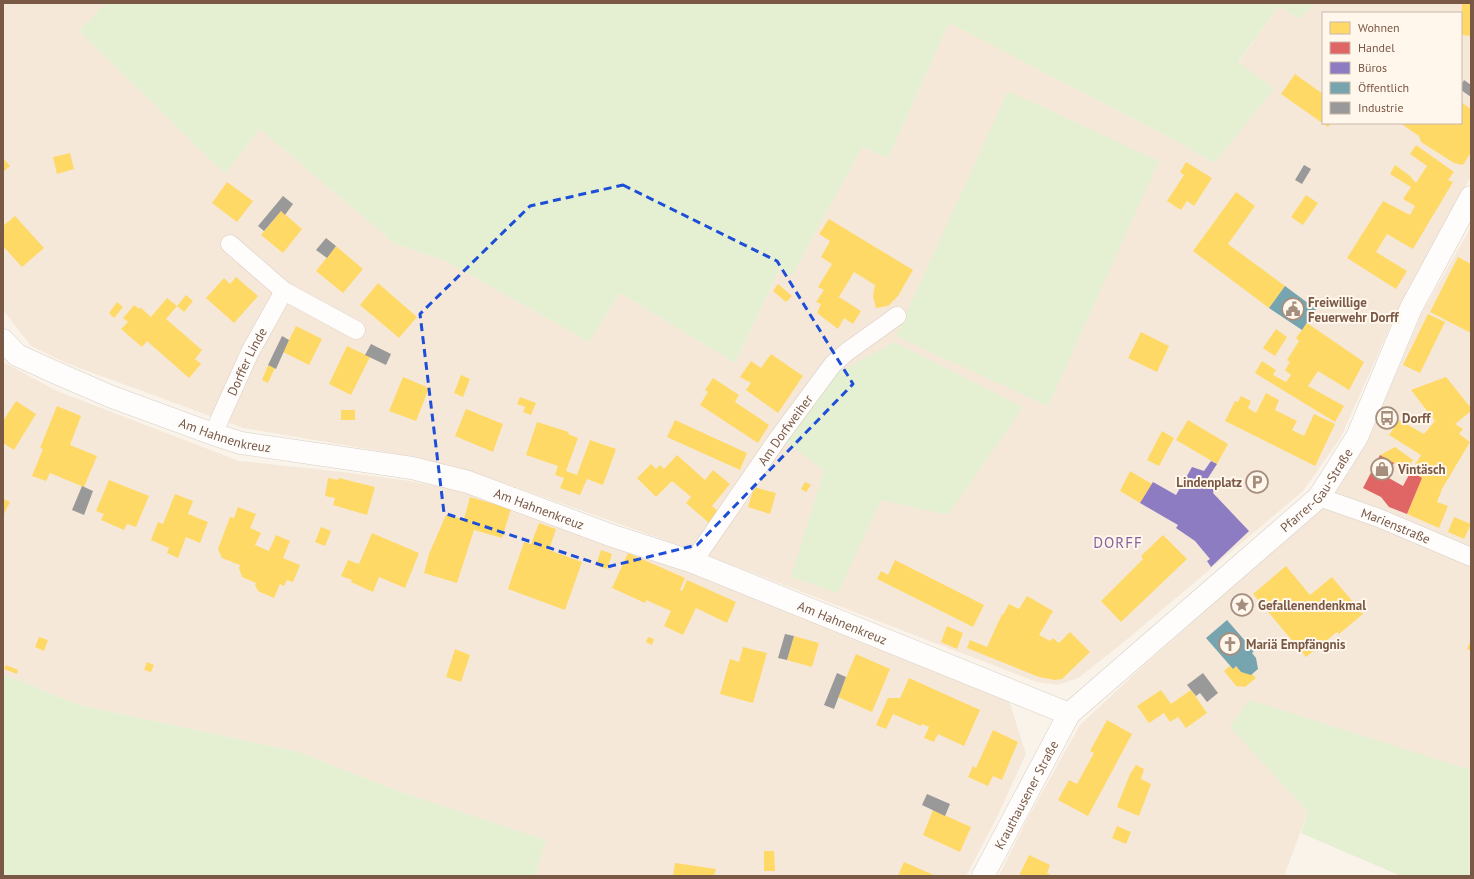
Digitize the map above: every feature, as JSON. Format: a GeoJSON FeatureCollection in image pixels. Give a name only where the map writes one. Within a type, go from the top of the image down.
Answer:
{"type":"FeatureCollection","features":[{"type":"Feature","properties":{"kind":"street","name":"Pfarrer-Gau-Straße"},"geometry":{"type":"LineString","coordinates":[[1069,714],[1319,497],[1357,437],[1411,308],[1471,197]]}},
{"type":"Feature","properties":{"kind":"street"},"geometry":{"type":"LineString","coordinates":[[230,244],[284,291],[356,330]]}},
{"type":"Feature","properties":{"kind":"street","name":"Dorffer Linde"},"geometry":{"type":"LineString","coordinates":[[213,434],[250,352],[284,291]]}},
{"type":"Feature","properties":{"kind":"street","name":"Am Dorfweiher"},"geometry":{"type":"LineString","coordinates":[[694,562],[779,437],[833,364],[848,351],[897,316]]}},
{"type":"Feature","properties":{"kind":"street","name":"Am Hahnenkreuz"},"geometry":{"type":"LineString","coordinates":[[3,340],[17,355],[61,375],[112,397],[241,443],[412,468],[468,482],[610,535],[694,562],[1069,714]]}},
{"type":"Feature","properties":{"kind":"street","name":"Marienstraße"},"geometry":{"type":"LineString","coordinates":[[1319,497],[1379,518],[1471,557]]}},
{"type":"Feature","properties":{"kind":"street","name":"Krauthausener Straße"},"geometry":{"type":"LineString","coordinates":[[983,876],[1069,714]]}},
{"type":"Feature","properties":{"kind":"highlighted area"},"geometry":{"type":"Polygon","coordinates":[[[623,185],[777,261],[853,384],[697,545],[607,567],[444,513],[420,314],[530,206],[623,185]]]}},
{"type":"Feature","properties":{"kind":"shaded area"},"geometry":{"type":"Polygon","coordinates":[[[3,3],[106,3],[79,31],[225,174],[260,129],[394,243],[448,262],[589,342],[620,293],[735,363],[780,268],[792,276],[862,147],[888,158],[949,23],[1178,142],[1214,163],[1273,88],[1238,63],[1279,6],[1299,19],[1315,3],[1471,3],[1471,176],[1394,318],[1341,437],[1303,491],[1119,646],[1078,678],[1058,685],[1037,682],[690,549],[470,471],[415,457],[243,428],[66,363],[31,346],[3,310],[3,3]]]}},
{"type":"Feature","properties":{"kind":"shaded area"},"geometry":{"type":"Polygon","coordinates":[[[1471,227],[1471,770],[1231,727],[1308,812],[1284,876],[999,876],[1029,816],[1080,725],[1143,666],[1319,510],[1366,445],[1422,313],[1471,227]]]}},
{"type":"Feature","properties":{"kind":"shaded area"},"geometry":{"type":"Polygon","coordinates":[[[3,362],[57,391],[239,461],[410,481],[467,492],[690,572],[1008,698],[1026,754],[996,819],[966,876],[535,876],[546,840],[395,790],[299,752],[79,705],[3,674],[3,362]]]}},
{"type":"Feature","properties":{"kind":"green space"},"geometry":{"type":"Polygon","coordinates":[[[106,3],[1315,3],[1299,19],[1279,6],[1238,62],[1274,89],[1214,163],[1178,142],[949,23],[888,158],[862,147],[792,276],[780,268],[735,363],[620,293],[589,342],[448,262],[394,243],[260,129],[225,174],[79,31],[106,3]]]}},
{"type":"Feature","properties":{"kind":"green space"},"geometry":{"type":"Polygon","coordinates":[[[1008,91],[1159,161],[1048,406],[896,336],[1008,91]]]}},
{"type":"Feature","properties":{"kind":"green space"},"geometry":{"type":"Polygon","coordinates":[[[894,342],[1023,407],[948,515],[881,500],[838,593],[791,577],[824,471],[784,440],[834,375],[894,342]]]}},
{"type":"Feature","properties":{"kind":"green space"},"geometry":{"type":"Polygon","coordinates":[[[3,674],[79,705],[299,752],[395,790],[546,840],[535,876],[3,876],[3,674]]]}},
{"type":"Feature","properties":{"kind":"green space"},"geometry":{"type":"Polygon","coordinates":[[[1249,700],[1471,770],[1471,876],[1401,876],[1301,833],[1308,812],[1230,727],[1249,700]]]}},
{"type":"Feature","properties":{"kind":"building: Wohnen"},"geometry":{"type":"Polygon","coordinates":[[[1462,3],[1471,3],[1471,36],[1462,35],[1462,3]]]}},
{"type":"Feature","properties":{"kind":"building: Wohnen"},"geometry":{"type":"Polygon","coordinates":[[[1295,74],[1322,93],[1322,123],[1281,94],[1295,74]]]}},
{"type":"Feature","properties":{"kind":"building: Wohnen"},"geometry":{"type":"Polygon","coordinates":[[[1462,103],[1471,109],[1471,152],[1463,165],[1454,163],[1421,142],[1419,136],[1401,124],[1462,124],[1462,103]]]}},
{"type":"Feature","properties":{"kind":"building: Wohnen"},"geometry":{"type":"Polygon","coordinates":[[[1416,145],[1454,172],[1448,180],[1453,182],[1413,249],[1387,234],[1376,252],[1407,271],[1396,289],[1347,258],[1383,201],[1410,215],[1415,206],[1403,199],[1411,187],[1390,174],[1395,165],[1410,176],[1416,183],[1427,166],[1410,154],[1416,145]]]}},
{"type":"Feature","properties":{"kind":"building: Wohnen"},"geometry":{"type":"Polygon","coordinates":[[[70,153],[74,169],[57,174],[53,157],[70,153]]]}},
{"type":"Feature","properties":{"kind":"building: Wohnen"},"geometry":{"type":"Polygon","coordinates":[[[3,158],[10,166],[3,172],[3,158]]]}},
{"type":"Feature","properties":{"kind":"building: Wohnen"},"geometry":{"type":"Polygon","coordinates":[[[1186,162],[1212,178],[1194,206],[1187,201],[1181,210],[1167,201],[1184,175],[1180,172],[1186,162]]]}},
{"type":"Feature","properties":{"kind":"building: Wohnen"},"geometry":{"type":"Polygon","coordinates":[[[227,182],[253,201],[237,222],[212,203],[227,182]]]}},
{"type":"Feature","properties":{"kind":"building: Wohnen"},"geometry":{"type":"Polygon","coordinates":[[[1236,192],[1255,206],[1228,244],[1285,286],[1269,308],[1193,251],[1236,192]]]}},
{"type":"Feature","properties":{"kind":"building: Wohnen"},"geometry":{"type":"Polygon","coordinates":[[[1306,195],[1318,203],[1303,225],[1291,217],[1306,195]]]}},
{"type":"Feature","properties":{"kind":"building: Wohnen"},"geometry":{"type":"Polygon","coordinates":[[[281,211],[302,229],[283,253],[261,235],[281,211]]]}},
{"type":"Feature","properties":{"kind":"building: Wohnen"},"geometry":{"type":"Polygon","coordinates":[[[15,216],[44,248],[22,267],[3,246],[3,226],[15,216]]]}},
{"type":"Feature","properties":{"kind":"building: Wohnen"},"geometry":{"type":"Polygon","coordinates":[[[829,219],[913,270],[898,296],[888,306],[876,308],[873,296],[875,285],[854,272],[839,297],[861,311],[853,324],[844,318],[838,329],[817,313],[821,304],[816,302],[824,290],[818,287],[832,264],[821,257],[830,241],[819,234],[829,219]]]}},
{"type":"Feature","properties":{"kind":"building: Wohnen"},"geometry":{"type":"Polygon","coordinates":[[[336,246],[363,269],[343,293],[316,271],[336,246]]]}},
{"type":"Feature","properties":{"kind":"building: Wohnen"},"geometry":{"type":"Polygon","coordinates":[[[1458,257],[1471,264],[1471,333],[1430,312],[1458,257]]]}},
{"type":"Feature","properties":{"kind":"building: Wohnen"},"geometry":{"type":"Polygon","coordinates":[[[236,277],[258,296],[234,323],[206,298],[224,278],[230,284],[236,277]]]}},
{"type":"Feature","properties":{"kind":"building: Wohnen"},"geometry":{"type":"Polygon","coordinates":[[[378,283],[417,317],[399,338],[360,305],[378,283]]]}},
{"type":"Feature","properties":{"kind":"building: Wohnen"},"geometry":{"type":"Polygon","coordinates":[[[778,284],[792,296],[786,302],[773,291],[778,284]]]}},
{"type":"Feature","properties":{"kind":"building: Wohnen"},"geometry":{"type":"Polygon","coordinates":[[[186,295],[193,301],[184,312],[177,306],[186,295]]]}},
{"type":"Feature","properties":{"kind":"building: Wohnen"},"geometry":{"type":"Polygon","coordinates":[[[167,298],[177,306],[166,319],[202,350],[195,359],[201,364],[189,378],[147,341],[142,347],[121,329],[128,322],[123,318],[134,305],[139,309],[140,307],[151,317],[167,298]]]}},
{"type":"Feature","properties":{"kind":"building: Wohnen"},"geometry":{"type":"Polygon","coordinates":[[[117,302],[123,307],[114,318],[109,313],[117,302]]]}},
{"type":"Feature","properties":{"kind":"building: Wohnen"},"geometry":{"type":"Polygon","coordinates":[[[1428,314],[1445,322],[1420,373],[1403,365],[1428,314]]]}},
{"type":"Feature","properties":{"kind":"building: Wohnen"},"geometry":{"type":"Polygon","coordinates":[[[1307,323],[1364,362],[1349,390],[1318,371],[1308,386],[1344,406],[1335,422],[1255,373],[1262,361],[1276,370],[1273,375],[1286,382],[1291,375],[1285,370],[1290,362],[1287,360],[1299,341],[1296,338],[1307,323]]]}},
{"type":"Feature","properties":{"kind":"building: Wohnen"},"geometry":{"type":"Polygon","coordinates":[[[296,326],[322,339],[309,365],[283,352],[296,326]]]}},
{"type":"Feature","properties":{"kind":"building: Wohnen"},"geometry":{"type":"Polygon","coordinates":[[[1276,329],[1287,337],[1275,356],[1263,348],[1276,329]]]}},
{"type":"Feature","properties":{"kind":"building: Wohnen"},"geometry":{"type":"Polygon","coordinates":[[[1141,332],[1169,346],[1157,372],[1128,358],[1141,332]]]}},
{"type":"Feature","properties":{"kind":"building: Wohnen"},"geometry":{"type":"Polygon","coordinates":[[[347,346],[370,357],[351,395],[329,384],[347,346]]]}},
{"type":"Feature","properties":{"kind":"building: Wohnen"},"geometry":{"type":"Polygon","coordinates":[[[771,354],[803,376],[778,413],[746,390],[751,383],[740,377],[751,361],[761,368],[771,354]]]}},
{"type":"Feature","properties":{"kind":"building: Wohnen"},"geometry":{"type":"Polygon","coordinates":[[[268,365],[275,368],[268,383],[262,380],[268,365]]]}},
{"type":"Feature","properties":{"kind":"building: Wohnen"},"geometry":{"type":"Polygon","coordinates":[[[461,375],[470,379],[463,397],[454,393],[461,375]]]}},
{"type":"Feature","properties":{"kind":"building: Wohnen"},"geometry":{"type":"Polygon","coordinates":[[[403,377],[429,388],[416,421],[389,411],[403,377]]]}},
{"type":"Feature","properties":{"kind":"building: Wohnen"},"geometry":{"type":"Polygon","coordinates":[[[1446,377],[1471,408],[1471,411],[1455,424],[1463,429],[1459,434],[1470,442],[1442,489],[1437,502],[1448,506],[1439,528],[1407,514],[1422,478],[1411,471],[1421,455],[1389,435],[1399,420],[1424,434],[1435,421],[1411,390],[1446,377]]]}},
{"type":"Feature","properties":{"kind":"building: Wohnen"},"geometry":{"type":"Polygon","coordinates":[[[713,378],[739,395],[735,402],[769,425],[758,443],[700,405],[708,392],[705,390],[713,378]]]}},
{"type":"Feature","properties":{"kind":"building: Wohnen"},"geometry":{"type":"Polygon","coordinates":[[[1266,393],[1279,400],[1275,410],[1297,421],[1292,430],[1304,436],[1314,414],[1335,424],[1315,466],[1225,421],[1235,401],[1238,402],[1241,396],[1251,401],[1248,408],[1256,413],[1266,393]]]}},
{"type":"Feature","properties":{"kind":"building: Wohnen"},"geometry":{"type":"Polygon","coordinates":[[[520,397],[536,403],[531,415],[523,412],[525,407],[517,404],[520,397]]]}},
{"type":"Feature","properties":{"kind":"building: Wohnen"},"geometry":{"type":"Polygon","coordinates":[[[16,401],[36,414],[14,450],[3,443],[3,421],[16,401]]]}},
{"type":"Feature","properties":{"kind":"building: Wohnen"},"geometry":{"type":"Polygon","coordinates":[[[57,406],[81,416],[70,445],[97,456],[84,487],[50,473],[46,481],[32,476],[43,449],[40,448],[57,406]]]}},
{"type":"Feature","properties":{"kind":"building: Wohnen"},"geometry":{"type":"Polygon","coordinates":[[[466,409],[503,424],[493,452],[455,436],[466,409]]]}},
{"type":"Feature","properties":{"kind":"building: Wohnen"},"geometry":{"type":"Polygon","coordinates":[[[341,410],[355,410],[355,420],[341,420],[341,410]]]}},
{"type":"Feature","properties":{"kind":"building: Wohnen"},"geometry":{"type":"Polygon","coordinates":[[[675,420],[747,453],[740,470],[667,437],[675,420]]]}},
{"type":"Feature","properties":{"kind":"building: Wohnen"},"geometry":{"type":"Polygon","coordinates":[[[1188,420],[1228,444],[1217,464],[1176,440],[1188,420]]]}},
{"type":"Feature","properties":{"kind":"building: Wohnen"},"geometry":{"type":"Polygon","coordinates":[[[537,422],[569,432],[568,434],[578,438],[566,471],[577,475],[590,440],[616,449],[603,485],[587,479],[580,495],[560,488],[564,478],[555,475],[558,466],[526,455],[537,422]]]}},
{"type":"Feature","properties":{"kind":"building: Wohnen"},"geometry":{"type":"Polygon","coordinates":[[[1162,431],[1174,438],[1159,466],[1147,460],[1162,431]]]}},
{"type":"Feature","properties":{"kind":"building: Wohnen"},"geometry":{"type":"Polygon","coordinates":[[[1395,447],[1413,460],[1406,470],[1380,455],[1395,447]]]}},
{"type":"Feature","properties":{"kind":"building: Wohnen"},"geometry":{"type":"Polygon","coordinates":[[[677,455],[705,480],[713,470],[730,484],[712,506],[718,511],[709,523],[686,503],[691,497],[672,481],[656,497],[637,478],[651,464],[656,469],[660,465],[664,469],[677,455]]]}},
{"type":"Feature","properties":{"kind":"building: Wohnen"},"geometry":{"type":"Polygon","coordinates":[[[1130,471],[1152,484],[1140,503],[1120,491],[1130,471]]]}},
{"type":"Feature","properties":{"kind":"building: Wohnen"},"geometry":{"type":"Polygon","coordinates":[[[328,478],[338,480],[339,478],[375,487],[367,515],[333,505],[335,498],[325,496],[328,478]]]}},
{"type":"Feature","properties":{"kind":"building: Wohnen"},"geometry":{"type":"Polygon","coordinates":[[[109,480],[149,496],[136,527],[127,524],[124,530],[101,520],[104,514],[96,511],[109,480]]]}},
{"type":"Feature","properties":{"kind":"building: Wohnen"},"geometry":{"type":"Polygon","coordinates":[[[805,482],[811,485],[806,492],[801,489],[805,482]]]}},
{"type":"Feature","properties":{"kind":"building: Wohnen"},"geometry":{"type":"Polygon","coordinates":[[[754,487],[776,493],[770,514],[748,507],[754,487]]]}},
{"type":"Feature","properties":{"kind":"building: Wohnen"},"geometry":{"type":"Polygon","coordinates":[[[175,494],[193,501],[188,514],[208,522],[200,543],[186,537],[178,558],[167,553],[169,548],[151,540],[158,522],[163,524],[175,494]]]}},
{"type":"Feature","properties":{"kind":"building: Wohnen"},"geometry":{"type":"Polygon","coordinates":[[[470,497],[511,509],[502,538],[474,530],[457,583],[424,573],[429,554],[446,515],[464,519],[470,497]]]}},
{"type":"Feature","properties":{"kind":"building: Wohnen"},"geometry":{"type":"Polygon","coordinates":[[[4,499],[10,502],[3,516],[3,500],[4,499]]]}},
{"type":"Feature","properties":{"kind":"building: Wohnen"},"geometry":{"type":"Polygon","coordinates":[[[238,507],[256,514],[250,528],[261,533],[255,545],[269,551],[276,535],[290,541],[283,558],[300,565],[293,582],[287,580],[284,586],[280,584],[274,598],[258,591],[255,585],[256,583],[242,577],[239,568],[240,565],[222,558],[218,549],[230,517],[234,518],[238,507]]]}},
{"type":"Feature","properties":{"kind":"building: Wohnen"},"geometry":{"type":"Polygon","coordinates":[[[1454,517],[1471,524],[1464,539],[1448,532],[1454,517]]]}},
{"type":"Feature","properties":{"kind":"building: Wohnen"},"geometry":{"type":"Polygon","coordinates":[[[539,523],[556,529],[549,550],[582,562],[565,610],[508,589],[524,542],[531,544],[539,523]]]}},
{"type":"Feature","properties":{"kind":"building: Wohnen"},"geometry":{"type":"Polygon","coordinates":[[[321,527],[331,531],[325,546],[315,542],[321,527]]]}},
{"type":"Feature","properties":{"kind":"building: Wohnen"},"geometry":{"type":"Polygon","coordinates":[[[372,533],[419,553],[405,588],[379,577],[373,592],[351,582],[352,580],[341,576],[348,560],[359,564],[372,533]]]}},
{"type":"Feature","properties":{"kind":"building: Wohnen"},"geometry":{"type":"Polygon","coordinates":[[[1163,535],[1187,559],[1121,622],[1101,601],[1143,559],[1141,556],[1163,535]]]}},
{"type":"Feature","properties":{"kind":"building: Wohnen"},"geometry":{"type":"Polygon","coordinates":[[[601,550],[612,554],[607,569],[596,565],[601,550]]]}},
{"type":"Feature","properties":{"kind":"building: Wohnen"},"geometry":{"type":"Polygon","coordinates":[[[628,553],[685,578],[680,590],[682,591],[687,580],[736,602],[727,623],[696,608],[683,635],[664,626],[671,611],[646,600],[645,603],[612,588],[628,553]]]}},
{"type":"Feature","properties":{"kind":"building: Wohnen"},"geometry":{"type":"Polygon","coordinates":[[[895,560],[984,605],[973,627],[877,579],[881,571],[888,575],[895,560]]]}},
{"type":"Feature","properties":{"kind":"building: Wohnen"},"geometry":{"type":"Polygon","coordinates":[[[1286,566],[1310,595],[1332,577],[1363,614],[1339,634],[1337,632],[1306,657],[1253,594],[1286,566]]]}},
{"type":"Feature","properties":{"kind":"building: Wohnen"},"geometry":{"type":"Polygon","coordinates":[[[1027,596],[1053,611],[1039,635],[1050,641],[1053,638],[1059,643],[1070,632],[1090,652],[1062,679],[1055,680],[1039,677],[967,648],[970,640],[987,647],[1002,614],[1003,615],[1009,604],[1019,609],[1027,596]]]}},
{"type":"Feature","properties":{"kind":"building: Wohnen"},"geometry":{"type":"Polygon","coordinates":[[[947,626],[963,633],[957,649],[941,642],[947,626]]]}},
{"type":"Feature","properties":{"kind":"building: Wohnen"},"geometry":{"type":"Polygon","coordinates":[[[794,636],[819,643],[812,667],[787,660],[794,636]]]}},
{"type":"Feature","properties":{"kind":"building: Wohnen"},"geometry":{"type":"Polygon","coordinates":[[[39,637],[48,640],[44,651],[35,647],[39,637]]]}},
{"type":"Feature","properties":{"kind":"building: Wohnen"},"geometry":{"type":"Polygon","coordinates":[[[648,637],[654,639],[652,645],[646,642],[648,637]]]}},
{"type":"Feature","properties":{"kind":"building: Wohnen"},"geometry":{"type":"Polygon","coordinates":[[[1471,640],[1471,651],[1467,649],[1471,640]]]}},
{"type":"Feature","properties":{"kind":"building: Wohnen"},"geometry":{"type":"Polygon","coordinates":[[[743,647],[767,653],[753,703],[720,694],[730,659],[739,662],[743,647]]]}},
{"type":"Feature","properties":{"kind":"building: Wohnen"},"geometry":{"type":"Polygon","coordinates":[[[455,649],[470,655],[461,682],[446,677],[455,649]]]}},
{"type":"Feature","properties":{"kind":"building: Wohnen"},"geometry":{"type":"Polygon","coordinates":[[[856,654],[890,669],[872,712],[838,697],[856,654]]]}},
{"type":"Feature","properties":{"kind":"building: Wohnen"},"geometry":{"type":"Polygon","coordinates":[[[147,662],[154,665],[151,672],[144,670],[147,662]]]}},
{"type":"Feature","properties":{"kind":"building: Wohnen"},"geometry":{"type":"Polygon","coordinates":[[[6,665],[18,670],[17,674],[4,669],[6,665]]]}},
{"type":"Feature","properties":{"kind":"building: Wohnen"},"geometry":{"type":"Polygon","coordinates":[[[1230,666],[1233,669],[1236,666],[1241,672],[1252,674],[1256,678],[1245,687],[1236,686],[1224,671],[1230,666]]]}},
{"type":"Feature","properties":{"kind":"building: Wohnen"},"geometry":{"type":"Polygon","coordinates":[[[909,678],[980,710],[964,746],[938,734],[934,742],[924,738],[929,727],[922,724],[921,726],[893,714],[886,729],[876,725],[888,698],[900,698],[909,678]]]}},
{"type":"Feature","properties":{"kind":"building: Wohnen"},"geometry":{"type":"Polygon","coordinates":[[[1161,690],[1171,704],[1191,690],[1207,713],[1186,728],[1178,717],[1170,722],[1164,713],[1149,723],[1137,706],[1161,690]]]}},
{"type":"Feature","properties":{"kind":"building: Wohnen"},"geometry":{"type":"Polygon","coordinates":[[[1107,720],[1132,734],[1088,816],[1058,800],[1069,780],[1077,784],[1094,753],[1090,751],[1107,720]]]}},
{"type":"Feature","properties":{"kind":"building: Wohnen"},"geometry":{"type":"Polygon","coordinates":[[[993,730],[1018,742],[1002,780],[993,776],[988,786],[968,777],[973,766],[976,768],[993,730]]]}},
{"type":"Feature","properties":{"kind":"building: Wohnen"},"geometry":{"type":"Polygon","coordinates":[[[1136,765],[1144,769],[1141,779],[1151,784],[1139,816],[1117,807],[1130,774],[1136,765]]]}},
{"type":"Feature","properties":{"kind":"building: Wohnen"},"geometry":{"type":"Polygon","coordinates":[[[933,810],[971,827],[960,852],[923,835],[933,810]]]}},
{"type":"Feature","properties":{"kind":"building: Wohnen"},"geometry":{"type":"Polygon","coordinates":[[[1117,826],[1131,832],[1126,844],[1112,838],[1117,826]]]}},
{"type":"Feature","properties":{"kind":"building: Wohnen"},"geometry":{"type":"Polygon","coordinates":[[[764,851],[774,851],[775,871],[764,871],[764,851]]]}},
{"type":"Feature","properties":{"kind":"building: Wohnen"},"geometry":{"type":"Polygon","coordinates":[[[1029,855],[1050,865],[1047,873],[1053,876],[1019,876],[1029,855]]]}},
{"type":"Feature","properties":{"kind":"building: Wohnen"},"geometry":{"type":"Polygon","coordinates":[[[904,862],[936,876],[898,876],[904,862]]]}},
{"type":"Feature","properties":{"kind":"building: Wohnen"},"geometry":{"type":"Polygon","coordinates":[[[675,863],[716,869],[714,876],[673,876],[675,863]]]}},
{"type":"Feature","properties":{"kind":"building: Handel"},"geometry":{"type":"Polygon","coordinates":[[[1380,455],[1394,463],[1387,477],[1403,486],[1411,471],[1422,478],[1407,514],[1389,507],[1381,497],[1363,488],[1380,455]]]}},
{"type":"Feature","properties":{"kind":"building: Büros"},"geometry":{"type":"Polygon","coordinates":[[[1211,461],[1217,464],[1208,478],[1216,487],[1213,493],[1249,531],[1211,567],[1207,561],[1210,559],[1195,541],[1176,528],[1178,525],[1140,503],[1153,482],[1176,495],[1192,467],[1204,471],[1211,461]]]}},
{"type":"Feature","properties":{"kind":"building: Öffentlich","name":"Freiwillige Feuerwehr Dorff"},"geometry":{"type":"Polygon","coordinates":[[[1285,286],[1316,309],[1302,330],[1269,308],[1285,286]]]}},
{"type":"Feature","properties":{"kind":"building: Öffentlich","name":"Mariä Empfängnis"},"geometry":{"type":"Polygon","coordinates":[[[1227,620],[1254,651],[1252,653],[1256,658],[1258,669],[1251,675],[1241,672],[1236,666],[1233,669],[1206,638],[1227,620]]]}},
{"type":"Feature","properties":{"kind":"building: Industrie"},"geometry":{"type":"Polygon","coordinates":[[[1464,80],[1471,85],[1471,97],[1462,91],[1462,83],[1464,80]]]}},
{"type":"Feature","properties":{"kind":"building: Industrie"},"geometry":{"type":"Polygon","coordinates":[[[1304,165],[1311,169],[1302,184],[1295,180],[1304,165]]]}},
{"type":"Feature","properties":{"kind":"building: Industrie"},"geometry":{"type":"Polygon","coordinates":[[[283,196],[293,204],[285,215],[281,211],[264,231],[258,226],[283,196]]]}},
{"type":"Feature","properties":{"kind":"building: Industrie"},"geometry":{"type":"Polygon","coordinates":[[[326,238],[336,246],[327,258],[316,250],[326,238]]]}},
{"type":"Feature","properties":{"kind":"building: Industrie"},"geometry":{"type":"Polygon","coordinates":[[[282,336],[289,340],[276,369],[268,365],[282,336]]]}},
{"type":"Feature","properties":{"kind":"building: Industrie"},"geometry":{"type":"Polygon","coordinates":[[[371,344],[391,354],[386,365],[365,355],[371,344]]]}},
{"type":"Feature","properties":{"kind":"building: Industrie"},"geometry":{"type":"Polygon","coordinates":[[[82,486],[93,491],[84,515],[72,510],[82,486]]]}},
{"type":"Feature","properties":{"kind":"building: Industrie"},"geometry":{"type":"Polygon","coordinates":[[[785,634],[794,636],[787,660],[778,658],[785,634]]]}},
{"type":"Feature","properties":{"kind":"building: Industrie"},"geometry":{"type":"Polygon","coordinates":[[[837,673],[846,677],[834,709],[824,705],[837,673]]]}},
{"type":"Feature","properties":{"kind":"building: Industrie"},"geometry":{"type":"Polygon","coordinates":[[[1203,673],[1218,693],[1207,702],[1200,693],[1196,696],[1187,685],[1203,673]]]}},
{"type":"Feature","properties":{"kind":"building: Industrie"},"geometry":{"type":"Polygon","coordinates":[[[927,794],[950,804],[945,816],[922,805],[927,794]]]}},
{"type":"Feature","properties":{"kind":"place","name":"Freiwillige Feuerwehr Dorff"},"geometry":{"type":"Point","coordinates":[1293,309]}},
{"type":"Feature","properties":{"kind":"place","name":"Dorff"},"geometry":{"type":"Point","coordinates":[1387,418]}},
{"type":"Feature","properties":{"kind":"place","name":"Vintäsch"},"geometry":{"type":"Point","coordinates":[1382,469]}},
{"type":"Feature","properties":{"kind":"place","name":"Lindenplatz"},"geometry":{"type":"Point","coordinates":[1257,482]}},
{"type":"Feature","properties":{"kind":"place","name":"Gefallenendenkmal"},"geometry":{"type":"Point","coordinates":[1242,605]}},
{"type":"Feature","properties":{"kind":"place","name":"Mariä Empfängnis"},"geometry":{"type":"Point","coordinates":[1230,644]}},
{"type":"Feature","properties":{"kind":"district","name":"DORFF"},"geometry":{"type":"Point","coordinates":[1118,543]}}]}
